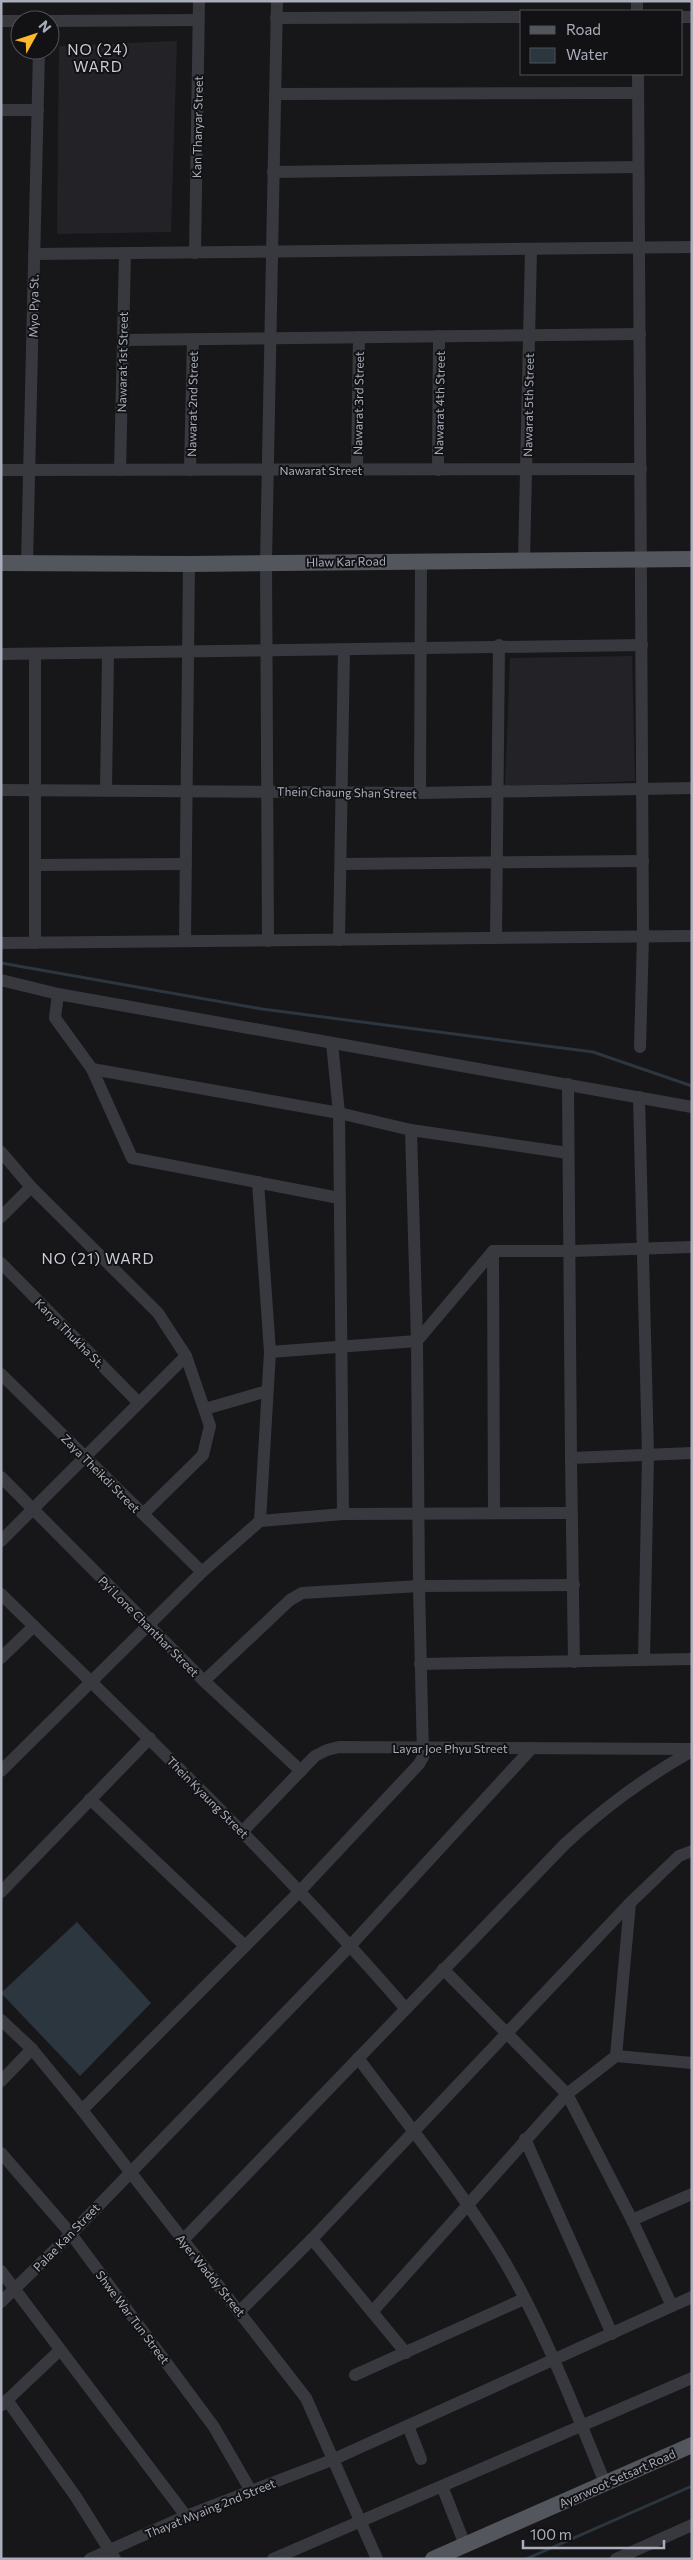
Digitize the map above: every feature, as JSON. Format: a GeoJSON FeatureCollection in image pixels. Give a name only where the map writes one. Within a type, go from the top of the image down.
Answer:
{"type":"FeatureCollection","features":[{"type":"Feature","properties":{"kind":"main road","name":"Hlaw Kar Road"},"geometry":{"type":"LineString","coordinates":[[1,563],[189,564],[692,559]]}},
{"type":"Feature","properties":{"kind":"main road","name":"Ayarwoot Setsart Road"},"geometry":{"type":"LineString","coordinates":[[433,2559],[692,2445]]}},
{"type":"Feature","properties":{"kind":"street","name":"Kan Tharyar Street"},"geometry":{"type":"LineString","coordinates":[[194,253],[199,1]]}},
{"type":"Feature","properties":{"kind":"street"},"geometry":{"type":"LineString","coordinates":[[268,941],[266,562],[277,1]]}},
{"type":"Feature","properties":{"kind":"street"},"geometry":{"type":"LineString","coordinates":[[276,18],[520,18]]}},
{"type":"Feature","properties":{"kind":"street"},"geometry":{"type":"LineString","coordinates":[[60,21],[198,20]]}},
{"type":"Feature","properties":{"kind":"street","name":"Myo Pya St."},"geometry":{"type":"LineString","coordinates":[[27,563],[39,60]]}},
{"type":"Feature","properties":{"kind":"street"},"geometry":{"type":"LineString","coordinates":[[638,75],[643,790],[643,937],[640,1047]]}},
{"type":"Feature","properties":{"kind":"street"},"geometry":{"type":"LineString","coordinates":[[275,94],[638,93]]}},
{"type":"Feature","properties":{"kind":"street"},"geometry":{"type":"LineString","coordinates":[[1,110],[38,110]]}},
{"type":"Feature","properties":{"kind":"street"},"geometry":{"type":"LineString","coordinates":[[274,172],[638,167]]}},
{"type":"Feature","properties":{"kind":"street"},"geometry":{"type":"LineString","coordinates":[[34,254],[692,247]]}},
{"type":"Feature","properties":{"kind":"street","name":"Nawarat 5th Street"},"geometry":{"type":"LineString","coordinates":[[524,560],[531,250]]}},
{"type":"Feature","properties":{"kind":"street","name":"Nawarat 1st Street"},"geometry":{"type":"LineString","coordinates":[[120,470],[125,253]]}},
{"type":"Feature","properties":{"kind":"street"},"geometry":{"type":"LineString","coordinates":[[123,340],[640,334]]}},
{"type":"Feature","properties":{"kind":"street","name":"Nawarat 4th Street"},"geometry":{"type":"LineString","coordinates":[[438,470],[439,336]]}},
{"type":"Feature","properties":{"kind":"street","name":"Nawarat 3rd Street"},"geometry":{"type":"LineString","coordinates":[[357,470],[359,337]]}},
{"type":"Feature","properties":{"kind":"street","name":"Nawarat 2nd Street"},"geometry":{"type":"LineString","coordinates":[[190,470],[193,339]]}},
{"type":"Feature","properties":{"kind":"street","name":"Nawarat Street"},"geometry":{"type":"LineString","coordinates":[[1,470],[642,469]]}},
{"type":"Feature","properties":{"kind":"street"},"geometry":{"type":"LineString","coordinates":[[420,793],[422,561]]}},
{"type":"Feature","properties":{"kind":"street"},"geometry":{"type":"LineString","coordinates":[[185,942],[189,564]]}},
{"type":"Feature","properties":{"kind":"street"},"geometry":{"type":"LineString","coordinates":[[1,654],[344,650],[499,645],[642,645]]}},
{"type":"Feature","properties":{"kind":"street"},"geometry":{"type":"LineString","coordinates":[[496,938],[499,645]]}},
{"type":"Feature","properties":{"kind":"street"},"geometry":{"type":"LineString","coordinates":[[339,940],[344,650]]}},
{"type":"Feature","properties":{"kind":"street"},"geometry":{"type":"LineString","coordinates":[[106,790],[108,653]]}},
{"type":"Feature","properties":{"kind":"street"},"geometry":{"type":"LineString","coordinates":[[35,654],[35,943]]}},
{"type":"Feature","properties":{"kind":"street","name":"Thein Chaung Shan Street"},"geometry":{"type":"LineString","coordinates":[[1,790],[420,793],[692,788]]}},
{"type":"Feature","properties":{"kind":"street"},"geometry":{"type":"LineString","coordinates":[[341,864],[643,861]]}},
{"type":"Feature","properties":{"kind":"street"},"geometry":{"type":"LineString","coordinates":[[36,865],[186,864]]}},
{"type":"Feature","properties":{"kind":"street"},"geometry":{"type":"LineString","coordinates":[[1,943],[692,936]]}},
{"type":"Feature","properties":{"kind":"street"},"geometry":{"type":"LineString","coordinates":[[1,980],[58,994],[692,1107]]}},
{"type":"Feature","properties":{"kind":"street"},"geometry":{"type":"LineString","coordinates":[[58,994],[55,1018],[92,1069],[132,1158],[339,1198]]}},
{"type":"Feature","properties":{"kind":"street"},"geometry":{"type":"LineString","coordinates":[[332,1043],[339,1113],[343,1514]]}},
{"type":"Feature","properties":{"kind":"street"},"geometry":{"type":"LineString","coordinates":[[92,1069],[339,1113],[411,1130],[568,1153]]}},
{"type":"Feature","properties":{"kind":"street"},"geometry":{"type":"LineString","coordinates":[[568,1084],[574,1662]]}},
{"type":"Feature","properties":{"kind":"street"},"geometry":{"type":"LineString","coordinates":[[639,1097],[648,1455],[644,1660]]}},
{"type":"Feature","properties":{"kind":"street"},"geometry":{"type":"LineString","coordinates":[[82,2110],[300,1891],[419,1764],[424,1749],[420,1664],[417,1341],[411,1130]]}},
{"type":"Feature","properties":{"kind":"street"},"geometry":{"type":"LineString","coordinates":[[1,1152],[30,1187],[158,1313],[186,1356],[210,1426],[203,1455],[143,1514]]}},
{"type":"Feature","properties":{"kind":"street"},"geometry":{"type":"LineString","coordinates":[[258,1182],[270,1352],[260,1521]]}},
{"type":"Feature","properties":{"kind":"street"},"geometry":{"type":"LineString","coordinates":[[1,1217],[30,1187]]}},
{"type":"Feature","properties":{"kind":"street"},"geometry":{"type":"LineString","coordinates":[[270,1352],[417,1341],[493,1251],[571,1251],[692,1247]]}},
{"type":"Feature","properties":{"kind":"street"},"geometry":{"type":"LineString","coordinates":[[493,1251],[494,1513]]}},
{"type":"Feature","properties":{"kind":"street","name":"Karya Thukha St."},"geometry":{"type":"LineString","coordinates":[[1,1263],[140,1403]]}},
{"type":"Feature","properties":{"kind":"street"},"geometry":{"type":"LineString","coordinates":[[1,1541],[186,1356]]}},
{"type":"Feature","properties":{"kind":"street","name":"Zaya Theikdi Street"},"geometry":{"type":"LineString","coordinates":[[1,1374],[202,1572]]}},
{"type":"Feature","properties":{"kind":"street"},"geometry":{"type":"LineString","coordinates":[[205,1408],[267,1391]]}},
{"type":"Feature","properties":{"kind":"street"},"geometry":{"type":"LineString","coordinates":[[571,1458],[692,1453]]}},
{"type":"Feature","properties":{"kind":"street","name":"Pyi Lone Chanthar Street"},"geometry":{"type":"LineString","coordinates":[[1,1477],[204,1681],[301,1771]]}},
{"type":"Feature","properties":{"kind":"street"},"geometry":{"type":"LineString","coordinates":[[1,1771],[202,1572],[260,1521],[343,1514],[571,1513]]}},
{"type":"Feature","properties":{"kind":"street"},"geometry":{"type":"LineString","coordinates":[[204,1681],[290,1600],[302,1593],[419,1586],[574,1585]]}},
{"type":"Feature","properties":{"kind":"street","name":"Thein Kyaung Street"},"geometry":{"type":"LineString","coordinates":[[1,1594],[243,1831],[406,2008]]}},
{"type":"Feature","properties":{"kind":"street"},"geometry":{"type":"LineString","coordinates":[[1,1658],[34,1626]]}},
{"type":"Feature","properties":{"kind":"street"},"geometry":{"type":"LineString","coordinates":[[420,1664],[692,1659]]}},
{"type":"Feature","properties":{"kind":"street"},"geometry":{"type":"LineString","coordinates":[[1,1892],[150,1738]]}},
{"type":"Feature","properties":{"kind":"street","name":"Layar Joe Phyu Street"},"geometry":{"type":"LineString","coordinates":[[243,1831],[315,1756],[327,1750],[339,1748],[692,1750]]}},
{"type":"Feature","properties":{"kind":"street","name":"Palae Kan Street"},"geometry":{"type":"LineString","coordinates":[[1,2302],[71,2234],[350,1945],[532,1748]]}},
{"type":"Feature","properties":{"kind":"street"},"geometry":{"type":"LineString","coordinates":[[183,2240],[565,1844],[604,1808],[646,1778],[692,1750]]}},
{"type":"Feature","properties":{"kind":"street"},"geometry":{"type":"LineString","coordinates":[[90,1799],[245,1946]]}},
{"type":"Feature","properties":{"kind":"street"},"geometry":{"type":"LineString","coordinates":[[240,2311],[312,2239],[630,1903],[679,1856],[692,1851]]}},
{"type":"Feature","properties":{"kind":"street"},"geometry":{"type":"LineString","coordinates":[[616,2056],[630,1903]]}},
{"type":"Feature","properties":{"kind":"street"},"geometry":{"type":"LineString","coordinates":[[444,1969],[566,2094],[632,2220],[672,2306]]}},
{"type":"Feature","properties":{"kind":"street","name":"Ayer Waddy Street"},"geometry":{"type":"LineString","coordinates":[[1,2020],[32,2049],[82,2110],[306,2398],[377,2559]]}},
{"type":"Feature","properties":{"kind":"street"},"geometry":{"type":"LineString","coordinates":[[1,2081],[32,2049]]}},
{"type":"Feature","properties":{"kind":"street"},"geometry":{"type":"LineString","coordinates":[[372,2312],[566,2094],[616,2056],[692,2063]]}},
{"type":"Feature","properties":{"kind":"street"},"geometry":{"type":"LineString","coordinates":[[358,2058],[467,2204],[497,2249],[524,2299],[553,2360],[605,2483]]}},
{"type":"Feature","properties":{"kind":"street"},"geometry":{"type":"LineString","coordinates":[[525,2139],[612,2334]]}},
{"type":"Feature","properties":{"kind":"street","name":"Shwe War Tun Street"},"geometry":{"type":"LineString","coordinates":[[1,2153],[71,2234],[214,2426],[251,2491]]}},
{"type":"Feature","properties":{"kind":"street"},"geometry":{"type":"LineString","coordinates":[[632,2220],[692,2194]]}},
{"type":"Feature","properties":{"kind":"street"},"geometry":{"type":"LineString","coordinates":[[312,2239],[406,2353]]}},
{"type":"Feature","properties":{"kind":"street"},"geometry":{"type":"LineString","coordinates":[[1,2272],[186,2516]]}},
{"type":"Feature","properties":{"kind":"street","name":"Thayat Myaing 2nd Street"},"geometry":{"type":"LineString","coordinates":[[90,2559],[113,2554],[186,2516],[332,2460],[692,2297]]}},
{"type":"Feature","properties":{"kind":"street"},"geometry":{"type":"LineString","coordinates":[[354,2375],[524,2299]]}},
{"type":"Feature","properties":{"kind":"street"},"geometry":{"type":"LineString","coordinates":[[60,2350],[4,2403],[113,2554]]}},
{"type":"Feature","properties":{"kind":"street"},"geometry":{"type":"LineString","coordinates":[[273,2559],[692,2378]]}},
{"type":"Feature","properties":{"kind":"street"},"geometry":{"type":"LineString","coordinates":[[408,2426],[421,2459]]}},
{"type":"Feature","properties":{"kind":"street"},"geometry":{"type":"LineString","coordinates":[[442,2486],[465,2545]]}},
{"type":"Feature","properties":{"kind":"street"},"geometry":{"type":"LineString","coordinates":[[616,2559],[634,2555],[692,2525]]}},
{"type":"Feature","properties":{"kind":"shaded area"},"geometry":{"type":"Polygon","coordinates":[[[177,41],[171,232],[57,234],[60,46],[177,41]]]}},
{"type":"Feature","properties":{"kind":"shaded area"},"geometry":{"type":"Polygon","coordinates":[[[632,656],[635,781],[505,786],[510,658],[632,656]]]}},
{"type":"Feature","properties":{"kind":"water"},"geometry":{"type":"Polygon","coordinates":[[[77,1922],[151,2003],[80,2076],[1,1993],[77,1922]]]}},
{"type":"Feature","properties":{"kind":"waterway"},"geometry":{"type":"LineString","coordinates":[[1,963],[262,1009],[593,1052],[692,1086]]}},
{"type":"Feature","properties":{"kind":"waterway"},"geometry":{"type":"LineString","coordinates":[[526,2559],[692,2486]]}},
{"type":"Feature","properties":{"kind":"district","name":"NO (24) WARD"},"geometry":{"type":"Point","coordinates":[98,58]}},
{"type":"Feature","properties":{"kind":"district","name":"NO (21) WARD"},"geometry":{"type":"Point","coordinates":[98,1258]}}]}
